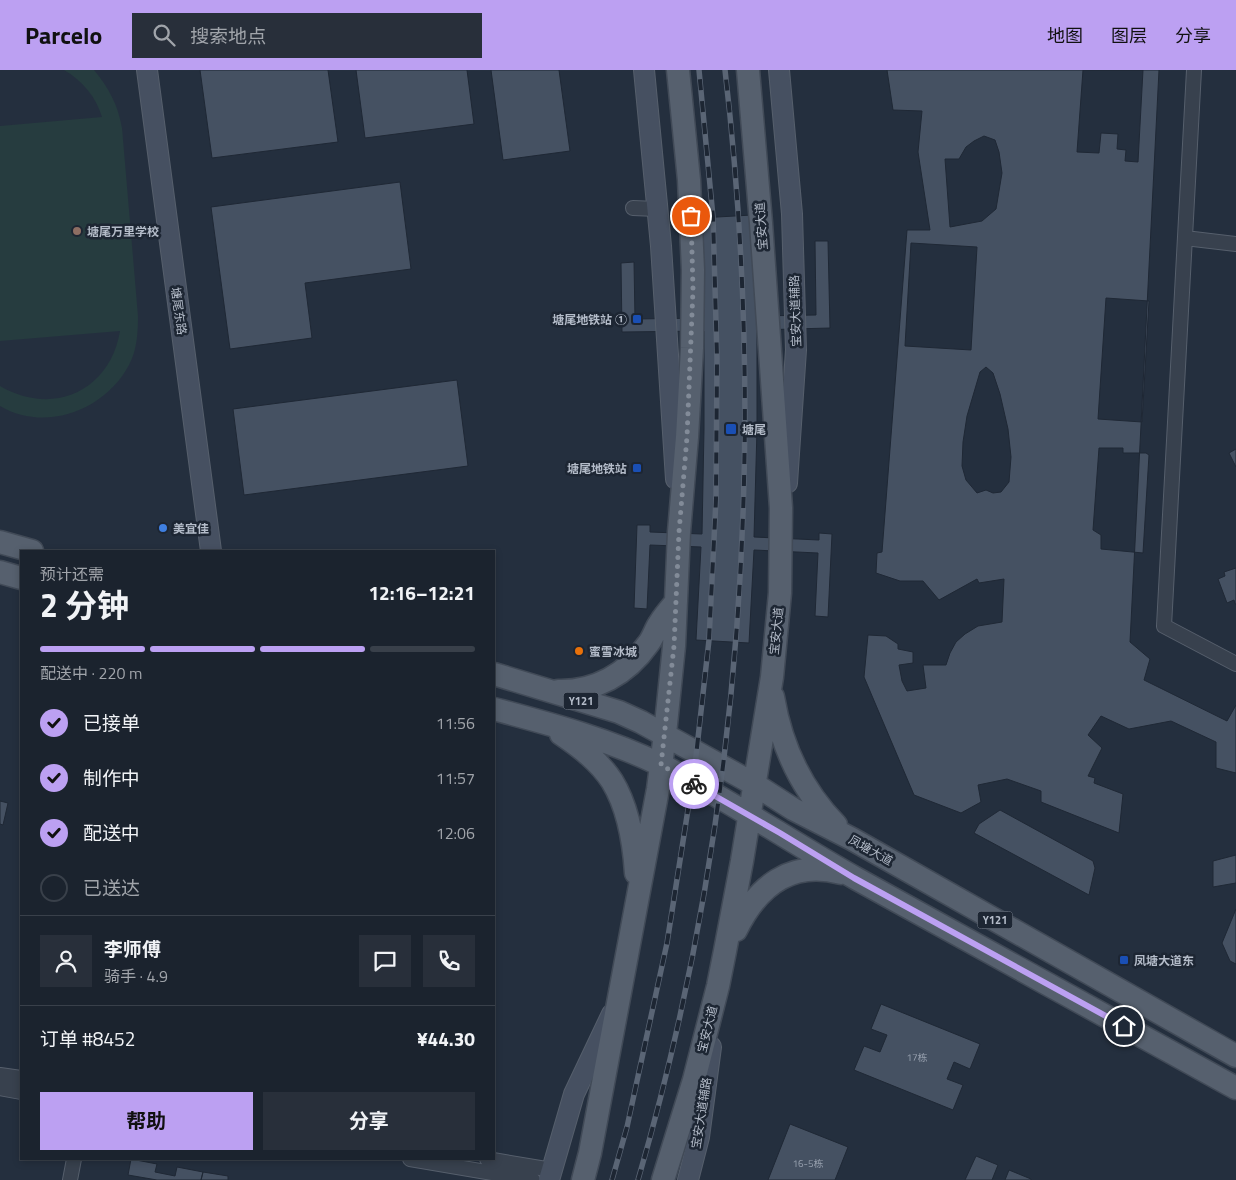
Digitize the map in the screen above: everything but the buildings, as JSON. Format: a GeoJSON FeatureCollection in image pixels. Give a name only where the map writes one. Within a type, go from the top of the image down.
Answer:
{"type":"FeatureCollection","features":[{"type":"Feature","properties":{"kind":"main road","name":"塘尾东路"},"geometry":{"type":"LineString","coordinates":[[147,70],[210,550]]}},
{"type":"Feature","properties":{"kind":"main road"},"geometry":{"type":"LineString","coordinates":[[644,70],[657,209],[679,532]]}},
{"type":"Feature","properties":{"kind":"main road"},"geometry":{"type":"LineString","coordinates":[[583,1180],[638,900],[661,765],[674,646],[679,532],[692,348],[693,270],[689,180],[678,70]]}},
{"type":"Feature","properties":{"kind":"main road","name":"宝安大道"},"geometry":{"type":"LineString","coordinates":[[663,1180],[694,1080],[725,951],[750,815],[772,677],[780,593],[780,508],[761,223],[748,70]]}},
{"type":"Feature","properties":{"kind":"main road","name":"宝安大道辅路"},"geometry":{"type":"LineString","coordinates":[[779,70],[792,214],[796,350],[781,552]]}},
{"type":"Feature","properties":{"kind":"main road"},"geometry":{"type":"LineString","coordinates":[[0,542],[28,550]]}},
{"type":"Feature","properties":{"kind":"main road"},"geometry":{"type":"LineString","coordinates":[[0,572],[20,578]]}},
{"type":"Feature","properties":{"kind":"main road"},"geometry":{"type":"LineString","coordinates":[[546,690],[566,691],[584,688],[600,684],[619,674],[636,660],[650,643],[660,623],[676,602]]}},
{"type":"Feature","properties":{"kind":"main road","name":"凤塘大道"},"geometry":{"type":"LineString","coordinates":[[495,674],[619,712],[665,734],[754,784],[793,809],[852,839],[1236,1056]]}},
{"type":"Feature","properties":{"kind":"main road"},"geometry":{"type":"LineString","coordinates":[[772,677],[773,696],[779,726],[798,773],[815,802],[852,839]]}},
{"type":"Feature","properties":{"kind":"main road"},"geometry":{"type":"LineString","coordinates":[[495,709],[611,744],[661,765]]}},
{"type":"Feature","properties":{"kind":"main road"},"geometry":{"type":"LineString","coordinates":[[541,722],[577,744],[596,761],[612,781],[624,809],[630,832],[638,900]]}},
{"type":"Feature","properties":{"kind":"main road","name":"Y121"},"geometry":{"type":"LineString","coordinates":[[661,765],[750,815],[854,878],[1236,1088]]}},
{"type":"Feature","properties":{"kind":"main road"},"geometry":{"type":"LineString","coordinates":[[725,951],[743,915],[755,898],[778,880],[794,872],[815,869],[836,871],[854,878]]}},
{"type":"Feature","properties":{"kind":"main road","name":"宝安大道辅路"},"geometry":{"type":"LineString","coordinates":[[688,1180],[699,1137],[718,986]]}},
{"type":"Feature","properties":{"kind":"main road"},"geometry":{"type":"LineString","coordinates":[[550,1175],[574,1094],[619,998]]}},
{"type":"Feature","properties":{"kind":"street"},"geometry":{"type":"LineString","coordinates":[[1194,70],[1164,626],[1236,664]]}},
{"type":"Feature","properties":{"kind":"street"},"geometry":{"type":"LineString","coordinates":[[633,208],[657,209]]}},
{"type":"Feature","properties":{"kind":"street"},"geometry":{"type":"LineString","coordinates":[[1185,238],[1236,244]]}},
{"type":"Feature","properties":{"kind":"street"},"geometry":{"type":"LineString","coordinates":[[0,1075],[20,1078]]}},
{"type":"Feature","properties":{"kind":"street"},"geometry":{"type":"LineString","coordinates":[[0,1088],[20,1092]]}},
{"type":"Feature","properties":{"kind":"street"},"geometry":{"type":"LineString","coordinates":[[70,1180],[74,1160]]}},
{"type":"Feature","properties":{"kind":"street"},"geometry":{"type":"LineString","coordinates":[[416,1160],[533,1180]]}},
{"type":"Feature","properties":{"kind":"street"},"geometry":{"type":"LineString","coordinates":[[491,1160],[550,1175]]}},
{"type":"Feature","properties":{"kind":"green space"},"geometry":{"type":"Polygon","coordinates":[[[64,70],[94,70],[112,97],[118,112],[122,128],[138,316],[137,335],[134,353],[129,365],[118,381],[105,394],[90,405],[73,412],[55,417],[36,417],[18,414],[0,406],[0,386],[20,395],[40,399],[59,398],[76,393],[92,383],[104,369],[114,352],[120,331],[0,341],[0,126],[102,117],[88,90],[64,70]]]}},
{"type":"Feature","properties":{"kind":"railway"},"geometry":{"type":"LineString","coordinates":[[612,1180],[627,1127],[667,943],[695,765],[709,640],[716,499],[717,358],[713,217],[699,70]]}},
{"type":"Feature","properties":{"kind":"railway"},"geometry":{"type":"LineString","coordinates":[[638,1180],[673,1045],[702,908],[723,769],[737,630],[744,489],[744,349],[738,209],[725,70]]}},
{"type":"Feature","properties":{"kind":"way so far"},"geometry":{"type":"LineString","coordinates":[[691,216],[693,270],[692,348],[679,532],[674,646],[661,765],[694,784]]}},
{"type":"Feature","properties":{"kind":"place","name":"塘尾万里学校"},"geometry":{"type":"Point","coordinates":[77,231]}},
{"type":"Feature","properties":{"kind":"place","name":"塘尾地铁站 ①"},"geometry":{"type":"Point","coordinates":[637,319]}},
{"type":"Feature","properties":{"kind":"place","name":"塘尾"},"geometry":{"type":"Point","coordinates":[731,429]}},
{"type":"Feature","properties":{"kind":"place","name":"塘尾地铁站"},"geometry":{"type":"Point","coordinates":[637,468]}},
{"type":"Feature","properties":{"kind":"place","name":"美宜佳"},"geometry":{"type":"Point","coordinates":[163,528]}},
{"type":"Feature","properties":{"kind":"place","name":"蜜雪冰城"},"geometry":{"type":"Point","coordinates":[579,651]}},
{"type":"Feature","properties":{"kind":"place","name":"凤塘大道东"},"geometry":{"type":"Point","coordinates":[1124,960]}},
{"type":"Feature","properties":{"kind":"route"},"geometry":{"type":"LineString","coordinates":[[694,784],[854,878],[1124,1026]]}}]}
